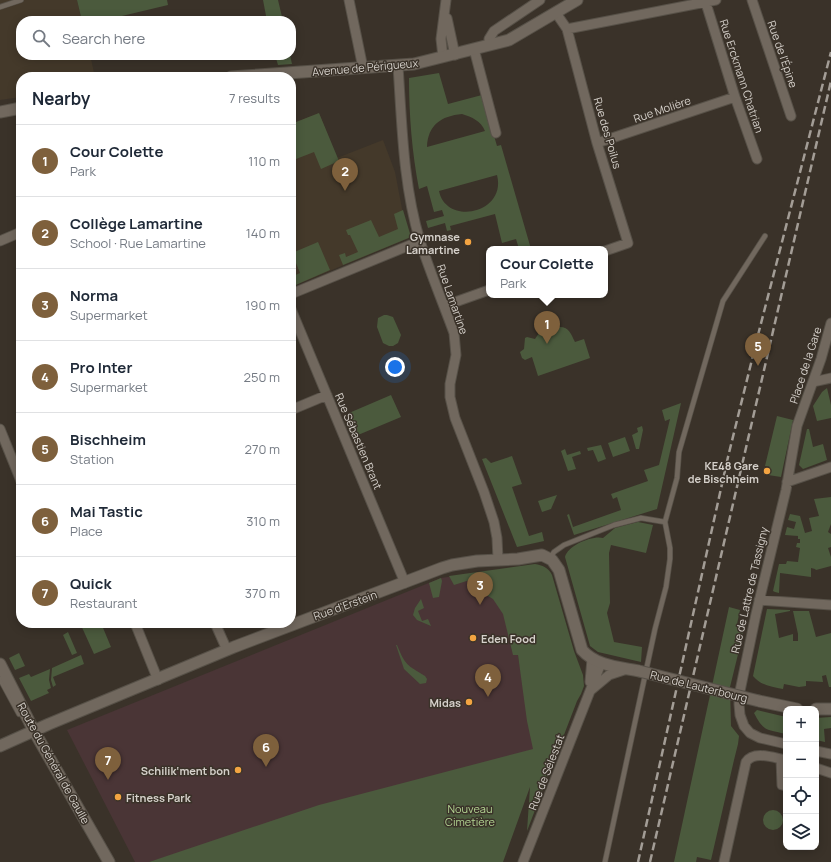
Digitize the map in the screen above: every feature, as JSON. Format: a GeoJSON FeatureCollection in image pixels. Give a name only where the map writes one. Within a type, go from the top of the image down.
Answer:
{"type":"FeatureCollection","features":[{"type":"Feature","properties":{"kind":"street"},"geometry":{"type":"LineString","coordinates":[[350,0],[364,68]]}},
{"type":"Feature","properties":{"kind":"street"},"geometry":{"type":"LineString","coordinates":[[490,45],[489,39],[494,31],[540,0]]}},
{"type":"Feature","properties":{"kind":"street","name":"Avenue de Périgueux"},"geometry":{"type":"LineString","coordinates":[[296,72],[414,64],[490,45],[509,40],[577,0]]}},
{"type":"Feature","properties":{"kind":"street"},"geometry":{"type":"LineString","coordinates":[[567,29],[716,0]]}},
{"type":"Feature","properties":{"kind":"street","name":"Rue de l'Épine"},"geometry":{"type":"LineString","coordinates":[[752,0],[791,116]]}},
{"type":"Feature","properties":{"kind":"street","name":"Rue Erckmann Chatrian"},"geometry":{"type":"LineString","coordinates":[[705,1],[735,96],[757,159]]}},
{"type":"Feature","properties":{"kind":"street"},"geometry":{"type":"LineString","coordinates":[[445,4],[454,54]]}},
{"type":"Feature","properties":{"kind":"street"},"geometry":{"type":"LineString","coordinates":[[443,57],[441,40],[445,4]]}},
{"type":"Feature","properties":{"kind":"street","name":"Rue des Poilus"},"geometry":{"type":"LineString","coordinates":[[556,13],[567,29],[597,143],[628,243],[608,250]]}},
{"type":"Feature","properties":{"kind":"street"},"geometry":{"type":"LineString","coordinates":[[474,49],[496,133]]}},
{"type":"Feature","properties":{"kind":"street","name":"Rue Lamartine"},"geometry":{"type":"LineString","coordinates":[[398,66],[402,133],[410,197],[420,241],[454,333],[456,344],[456,355],[450,384],[450,396],[455,418],[494,522],[497,538],[498,559]]}},
{"type":"Feature","properties":{"kind":"street","name":"Rue Molière"},"geometry":{"type":"LineString","coordinates":[[597,143],[735,96]]}},
{"type":"Feature","properties":{"kind":"street"},"geometry":{"type":"LineString","coordinates":[[0,112],[16,109]]}},
{"type":"Feature","properties":{"kind":"street"},"geometry":{"type":"LineString","coordinates":[[0,241],[16,234]]}},
{"type":"Feature","properties":{"kind":"street"},"geometry":{"type":"LineString","coordinates":[[296,292],[420,241]]}},
{"type":"Feature","properties":{"kind":"street"},"geometry":{"type":"LineString","coordinates":[[444,306],[486,291]]}},
{"type":"Feature","properties":{"kind":"street","name":"Rue Sébastien Brant"},"geometry":{"type":"LineString","coordinates":[[296,321],[405,583]]}},
{"type":"Feature","properties":{"kind":"street","name":"Place de la Gare"},"geometry":{"type":"LineString","coordinates":[[801,415],[814,382],[831,323]]}},
{"type":"Feature","properties":{"kind":"street"},"geometry":{"type":"LineString","coordinates":[[814,382],[831,378]]}},
{"type":"Feature","properties":{"kind":"street"},"geometry":{"type":"LineString","coordinates":[[296,408],[326,395]]}},
{"type":"Feature","properties":{"kind":"street","name":"Rue de Lattre de Tassigny"},"geometry":{"type":"LineString","coordinates":[[783,743],[760,738],[750,733],[744,726],[740,715],[739,704],[741,679],[801,415]]}},
{"type":"Feature","properties":{"kind":"street"},"geometry":{"type":"LineString","coordinates":[[0,429],[16,469]]}},
{"type":"Feature","properties":{"kind":"street"},"geometry":{"type":"LineString","coordinates":[[787,482],[831,467]]}},
{"type":"Feature","properties":{"kind":"street","name":"Rue d'Erstein"},"geometry":{"type":"LineString","coordinates":[[296,624],[452,564],[498,559],[518,559],[542,555],[550,558]]}},
{"type":"Feature","properties":{"kind":"street"},"geometry":{"type":"LineString","coordinates":[[550,558],[555,562],[559,570],[582,650],[596,661]]}},
{"type":"Feature","properties":{"kind":"street"},"geometry":{"type":"LineString","coordinates":[[759,600],[831,605]]}},
{"type":"Feature","properties":{"kind":"street"},"geometry":{"type":"LineString","coordinates":[[137,628],[158,680]]}},
{"type":"Feature","properties":{"kind":"street"},"geometry":{"type":"LineString","coordinates":[[217,628],[227,650]]}},
{"type":"Feature","properties":{"kind":"street","name":"Rue d'Erstein"},"geometry":{"type":"LineString","coordinates":[[0,746],[227,650],[285,628]]}},
{"type":"Feature","properties":{"kind":"street","name":"Rue de Lauterbourg"},"geometry":{"type":"LineString","coordinates":[[596,661],[783,706]]}},
{"type":"Feature","properties":{"kind":"street","name":"Rue de Sélestat"},"geometry":{"type":"LineString","coordinates":[[523,862],[590,691],[596,661]]}},
{"type":"Feature","properties":{"kind":"street","name":"Route du Général de Gaulle"},"geometry":{"type":"LineString","coordinates":[[0,664],[34,731],[109,862]]}},
{"type":"Feature","properties":{"kind":"street","name":"Rue de Sélestat"},"geometry":{"type":"LineString","coordinates":[[590,691],[609,675],[627,668]]}},
{"type":"Feature","properties":{"kind":"street"},"geometry":{"type":"LineString","coordinates":[[819,709],[831,709]]}},
{"type":"Feature","properties":{"kind":"street"},"geometry":{"type":"LineString","coordinates":[[819,752],[831,754]]}},
{"type":"Feature","properties":{"kind":"street"},"geometry":{"type":"LineString","coordinates":[[724,862],[746,762],[754,755],[783,760]]}},
{"type":"Feature","properties":{"kind":"street"},"geometry":{"type":"LineString","coordinates":[[819,769],[831,772]]}},
{"type":"Feature","properties":{"kind":"street"},"geometry":{"type":"LineString","coordinates":[[783,772],[783,785]]}},
{"type":"Feature","properties":{"kind":"lane"},"geometry":{"type":"LineString","coordinates":[[0,7],[21,0]]}},
{"type":"Feature","properties":{"kind":"lane"},"geometry":{"type":"LineString","coordinates":[[605,862],[655,629],[666,587],[670,548],[665,522],[677,478],[679,452],[723,301],[765,236]]}},
{"type":"Feature","properties":{"kind":"lane"},"geometry":{"type":"LineString","coordinates":[[550,558],[554,552],[564,545],[614,525],[641,518],[665,522]]}},
{"type":"Feature","properties":{"kind":"lane"},"geometry":{"type":"LineString","coordinates":[[0,679],[20,715],[34,731]]}},
{"type":"Feature","properties":{"kind":"shaded area"},"geometry":{"type":"Polygon","coordinates":[[[0,0],[77,0],[81,16],[16,16],[16,60],[91,60],[94,72],[16,72],[16,98],[0,100],[0,0]]]}},
{"type":"Feature","properties":{"kind":"shaded area"},"geometry":{"type":"Polygon","coordinates":[[[319,113],[337,158],[383,140],[395,172],[403,214],[411,237],[296,285],[296,122],[319,113]]]}},
{"type":"Feature","properties":{"kind":"shaded area"},"geometry":{"type":"Polygon","coordinates":[[[480,572],[507,611],[515,638],[534,749],[149,862],[135,862],[67,730],[441,578],[480,572]]]}},
{"type":"Feature","properties":{"kind":"green space"},"geometry":{"type":"Polygon","coordinates":[[[77,0],[167,0],[168,5],[122,16],[81,16],[77,0]]]}},
{"type":"Feature","properties":{"kind":"green space"},"geometry":{"type":"Polygon","coordinates":[[[263,0],[278,0],[282,16],[266,16],[263,0]]]}},
{"type":"Feature","properties":{"kind":"green space"},"geometry":{"type":"Polygon","coordinates":[[[276,60],[291,60],[292,64],[278,65],[276,60]]]}},
{"type":"Feature","properties":{"kind":"green space"},"geometry":{"type":"Polygon","coordinates":[[[439,73],[448,104],[482,95],[497,146],[501,145],[530,246],[518,246],[516,239],[502,243],[495,214],[450,226],[451,230],[447,231],[445,223],[428,228],[426,221],[444,216],[442,210],[434,212],[427,186],[419,189],[411,134],[409,78],[439,73]],[[462,114],[455,115],[437,123],[430,133],[427,147],[485,131],[476,120],[462,114]],[[497,175],[439,191],[444,202],[452,209],[463,212],[474,211],[485,206],[493,199],[498,188],[497,175]]]}},
{"type":"Feature","properties":{"kind":"green space"},"geometry":{"type":"Polygon","coordinates":[[[319,113],[339,161],[321,169],[314,152],[296,159],[296,122],[319,113]]]}},
{"type":"Feature","properties":{"kind":"green space"},"geometry":{"type":"Polygon","coordinates":[[[403,210],[411,237],[343,265],[339,255],[345,253],[346,257],[358,252],[346,230],[371,220],[379,237],[398,229],[394,214],[403,210]]]}},
{"type":"Feature","properties":{"kind":"green space"},"geometry":{"type":"Polygon","coordinates":[[[318,242],[330,270],[296,285],[296,275],[300,273],[296,263],[296,251],[318,242]]]}},
{"type":"Feature","properties":{"kind":"green space"},"geometry":{"type":"Polygon","coordinates":[[[384,315],[393,317],[401,335],[398,343],[393,346],[383,343],[377,327],[378,318],[384,315]]]}},
{"type":"Feature","properties":{"kind":"green space"},"geometry":{"type":"Polygon","coordinates":[[[558,327],[567,329],[571,333],[575,342],[584,339],[590,358],[538,376],[532,357],[525,360],[522,358],[520,352],[524,349],[525,338],[535,339],[539,333],[546,335],[549,330],[556,331],[558,327]]]}},
{"type":"Feature","properties":{"kind":"green space"},"geometry":{"type":"Polygon","coordinates":[[[827,388],[831,405],[831,418],[817,421],[813,406],[822,392],[827,388]]]}},
{"type":"Feature","properties":{"kind":"green space"},"geometry":{"type":"Polygon","coordinates":[[[391,395],[401,417],[358,435],[349,413],[391,395]]]}},
{"type":"Feature","properties":{"kind":"green space"},"geometry":{"type":"Polygon","coordinates":[[[681,403],[657,509],[574,535],[567,515],[569,514],[573,527],[621,510],[617,497],[613,499],[611,494],[648,481],[644,470],[659,465],[670,419],[665,421],[662,410],[681,403]]]}},
{"type":"Feature","properties":{"kind":"green space"},"geometry":{"type":"Polygon","coordinates":[[[777,416],[793,420],[781,477],[768,475],[770,467],[765,466],[777,416]]]}},
{"type":"Feature","properties":{"kind":"green space"},"geometry":{"type":"Polygon","coordinates":[[[642,426],[643,430],[639,449],[636,449],[632,435],[638,432],[637,428],[642,426]]]}},
{"type":"Feature","properties":{"kind":"green space"},"geometry":{"type":"Polygon","coordinates":[[[807,429],[809,429],[813,447],[823,444],[827,460],[803,469],[799,465],[807,429]]]}},
{"type":"Feature","properties":{"kind":"green space"},"geometry":{"type":"Polygon","coordinates":[[[625,437],[630,451],[613,457],[608,443],[625,437]]]}},
{"type":"Feature","properties":{"kind":"green space"},"geometry":{"type":"Polygon","coordinates":[[[601,445],[606,459],[598,462],[593,450],[588,451],[587,448],[601,445]]]}},
{"type":"Feature","properties":{"kind":"green space"},"geometry":{"type":"Polygon","coordinates":[[[565,449],[567,455],[580,451],[581,454],[572,457],[576,469],[568,471],[561,451],[565,449]]]}},
{"type":"Feature","properties":{"kind":"green space"},"geometry":{"type":"Polygon","coordinates":[[[512,456],[522,484],[512,487],[529,536],[542,532],[544,541],[517,547],[482,459],[486,458],[491,463],[512,456]]]}},
{"type":"Feature","properties":{"kind":"green space"},"geometry":{"type":"Polygon","coordinates":[[[557,495],[551,509],[542,512],[538,501],[557,495]]]}},
{"type":"Feature","properties":{"kind":"green space"},"geometry":{"type":"Polygon","coordinates":[[[831,497],[831,524],[828,532],[831,534],[831,547],[828,548],[831,557],[831,566],[816,570],[811,568],[811,577],[780,573],[779,593],[773,591],[779,564],[786,564],[787,561],[798,562],[800,548],[796,547],[797,543],[800,543],[800,539],[798,539],[798,536],[785,535],[787,527],[794,529],[796,522],[788,520],[790,514],[800,516],[805,533],[812,531],[809,518],[819,516],[814,499],[831,497]]]}},
{"type":"Feature","properties":{"kind":"green space"},"geometry":{"type":"Polygon","coordinates":[[[638,522],[653,525],[646,553],[611,545],[609,553],[610,603],[607,613],[614,642],[642,647],[641,662],[598,652],[590,646],[565,557],[571,549],[581,542],[593,538],[603,538],[615,528],[638,522]]]}},
{"type":"Feature","properties":{"kind":"green space","name":"Nouveau Cimetière"},"geometry":{"type":"Polygon","coordinates":[[[535,564],[545,567],[552,575],[574,651],[583,675],[584,686],[527,831],[530,787],[503,862],[149,862],[319,805],[533,749],[527,721],[518,655],[513,655],[503,614],[493,599],[476,589],[473,579],[454,585],[449,576],[535,564]]]}},
{"type":"Feature","properties":{"kind":"green space"},"geometry":{"type":"Polygon","coordinates":[[[441,578],[442,581],[439,597],[433,598],[429,583],[441,578]]]}},
{"type":"Feature","properties":{"kind":"green space"},"geometry":{"type":"Polygon","coordinates":[[[421,599],[424,608],[418,611],[422,621],[428,619],[431,626],[417,620],[413,615],[415,608],[421,599]]]}},
{"type":"Feature","properties":{"kind":"green space"},"geometry":{"type":"Polygon","coordinates":[[[729,607],[740,610],[737,624],[743,634],[730,687],[731,726],[739,736],[738,744],[711,860],[697,857],[696,862],[674,862],[729,607]]]}},
{"type":"Feature","properties":{"kind":"green space"},"geometry":{"type":"Polygon","coordinates":[[[767,609],[790,610],[775,614],[779,638],[793,634],[793,641],[798,641],[793,611],[809,611],[816,637],[831,633],[831,687],[829,687],[826,675],[822,676],[823,682],[806,681],[806,686],[799,687],[784,684],[783,689],[763,684],[753,676],[767,609]]]}},
{"type":"Feature","properties":{"kind":"green space"},"geometry":{"type":"Polygon","coordinates":[[[82,628],[103,628],[111,647],[94,654],[82,628]]]}},
{"type":"Feature","properties":{"kind":"green space"},"geometry":{"type":"Polygon","coordinates":[[[68,632],[77,653],[72,655],[63,635],[68,632]]]}},
{"type":"Feature","properties":{"kind":"green space"},"geometry":{"type":"Polygon","coordinates":[[[396,645],[407,664],[425,676],[427,679],[426,683],[420,684],[404,669],[396,645]]]}},
{"type":"Feature","properties":{"kind":"green space"},"geometry":{"type":"Polygon","coordinates":[[[19,653],[25,666],[15,670],[9,658],[19,653]]]}},
{"type":"Feature","properties":{"kind":"green space"},"geometry":{"type":"Polygon","coordinates":[[[81,655],[84,664],[53,677],[56,685],[53,687],[51,680],[52,668],[81,655]]]}},
{"type":"Feature","properties":{"kind":"green space"},"geometry":{"type":"Polygon","coordinates":[[[50,669],[49,680],[51,688],[47,690],[49,693],[31,701],[19,678],[29,674],[31,677],[50,669]]]}},
{"type":"Feature","properties":{"kind":"green space"},"geometry":{"type":"Polygon","coordinates":[[[757,710],[783,716],[783,733],[763,727],[754,713],[757,710]]]}},
{"type":"Feature","properties":{"kind":"green space"},"geometry":{"type":"Polygon","coordinates":[[[831,717],[831,728],[824,729],[825,742],[819,741],[819,718],[831,717]]]}},
{"type":"Feature","properties":{"kind":"green space"},"geometry":{"type":"Polygon","coordinates":[[[769,811],[777,811],[782,816],[782,824],[777,829],[769,829],[764,824],[764,816],[769,811]]]}},
{"type":"Feature","properties":{"kind":"railway"},"geometry":{"type":"LineString","coordinates":[[638,862],[728,457],[831,52]]}},
{"type":"Feature","properties":{"kind":"railway"},"geometry":{"type":"LineString","coordinates":[[650,862],[831,81]]}},
{"type":"Feature","properties":{"kind":"place","name":"Collège Lamartine"},"geometry":{"type":"Point","coordinates":[345,191]}},
{"type":"Feature","properties":{"kind":"place","name":"Gymnase Lamartine"},"geometry":{"type":"Point","coordinates":[468,242]}},
{"type":"Feature","properties":{"kind":"place","name":"Cour Colette"},"geometry":{"type":"Point","coordinates":[547,344]}},
{"type":"Feature","properties":{"kind":"place","name":"Bischheim"},"geometry":{"type":"Point","coordinates":[758,366]}},
{"type":"Feature","properties":{"kind":"place","name":"KE48 Gare de Bischheim"},"geometry":{"type":"Point","coordinates":[767,471]}},
{"type":"Feature","properties":{"kind":"place","name":"Norma"},"geometry":{"type":"Point","coordinates":[480,605]}},
{"type":"Feature","properties":{"kind":"place","name":"Eden Food"},"geometry":{"type":"Point","coordinates":[473,638]}},
{"type":"Feature","properties":{"kind":"place","name":"Pro Inter"},"geometry":{"type":"Point","coordinates":[488,697]}},
{"type":"Feature","properties":{"kind":"place","name":"Midas"},"geometry":{"type":"Point","coordinates":[469,702]}},
{"type":"Feature","properties":{"kind":"place","name":"Mai Tastic"},"geometry":{"type":"Point","coordinates":[266,767]}},
{"type":"Feature","properties":{"kind":"place","name":"Schilik‘ment bon"},"geometry":{"type":"Point","coordinates":[238,770]}},
{"type":"Feature","properties":{"kind":"place","name":"Quick"},"geometry":{"type":"Point","coordinates":[108,780]}},
{"type":"Feature","properties":{"kind":"place","name":"Fitness Park"},"geometry":{"type":"Point","coordinates":[118,797]}}]}
